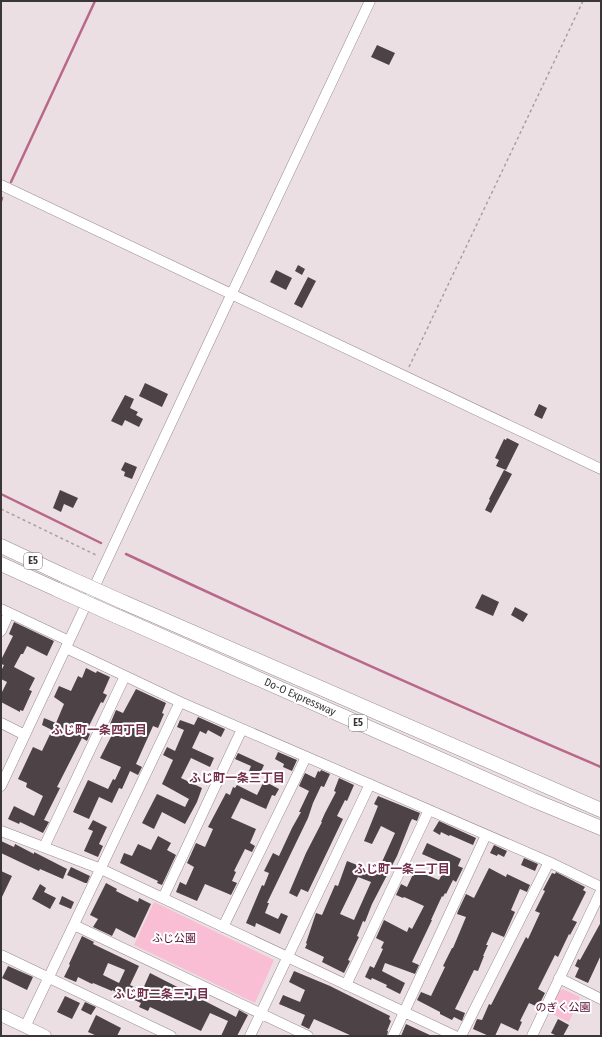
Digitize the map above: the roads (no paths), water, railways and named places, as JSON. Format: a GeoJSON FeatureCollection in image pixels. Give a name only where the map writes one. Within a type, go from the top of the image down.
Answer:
{"type":"FeatureCollection","features":[{"type":"Feature","properties":{"kind":"highway","name":"Do-O Expressway"},"geometry":{"type":"LineString","coordinates":[[1,546],[123,602],[601,810]]}},
{"type":"Feature","properties":{"kind":"highway","name":"Do-O Expressway"},"geometry":{"type":"LineString","coordinates":[[1,564],[533,800],[601,828]]}},
{"type":"Feature","properties":{"kind":"main road"},"geometry":{"type":"LineString","coordinates":[[1,1016],[45,1036]]}},
{"type":"Feature","properties":{"kind":"street"},"geometry":{"type":"LineString","coordinates":[[1,786],[370,1]]}},
{"type":"Feature","properties":{"kind":"street"},"geometry":{"type":"LineString","coordinates":[[1,185],[601,469]]}},
{"type":"Feature","properties":{"kind":"street"},"geometry":{"type":"LineString","coordinates":[[1,631],[5,611],[126,676],[180,702],[549,862],[601,887]]}},
{"type":"Feature","properties":{"kind":"street"},"geometry":{"type":"LineString","coordinates":[[44,847],[126,676]]}},
{"type":"Feature","properties":{"kind":"street"},"geometry":{"type":"LineString","coordinates":[[25,1027],[180,702]]}},
{"type":"Feature","properties":{"kind":"street"},"geometry":{"type":"LineString","coordinates":[[1,723],[25,735]]}},
{"type":"Feature","properties":{"kind":"street"},"geometry":{"type":"LineString","coordinates":[[163,898],[242,729]]}},
{"type":"Feature","properties":{"kind":"street"},"geometry":{"type":"LineString","coordinates":[[223,927],[306,757]]}},
{"type":"Feature","properties":{"kind":"street"},"geometry":{"type":"LineString","coordinates":[[250,1036],[370,784]]}},
{"type":"Feature","properties":{"kind":"street"},"geometry":{"type":"LineString","coordinates":[[346,985],[429,810]]}},
{"type":"Feature","properties":{"kind":"street"},"geometry":{"type":"LineString","coordinates":[[1,831],[101,869],[455,1036]]}},
{"type":"Feature","properties":{"kind":"street"},"geometry":{"type":"LineString","coordinates":[[393,1036],[486,835]]}},
{"type":"Feature","properties":{"kind":"street"},"geometry":{"type":"LineString","coordinates":[[461,1036],[549,862]]}},
{"type":"Feature","properties":{"kind":"street"},"geometry":{"type":"LineString","coordinates":[[532,1036],[601,891]]}},
{"type":"Feature","properties":{"kind":"street"},"geometry":{"type":"LineString","coordinates":[[74,925],[308,1036]]}},
{"type":"Feature","properties":{"kind":"street"},"geometry":{"type":"LineString","coordinates":[[1,954],[171,1036]]}},
{"type":"Feature","properties":{"kind":"street"},"geometry":{"type":"LineString","coordinates":[[559,978],[601,999]]}},
{"type":"Feature","properties":{"kind":"waterway"},"geometry":{"type":"LineString","coordinates":[[11,182],[95,1]]}},
{"type":"Feature","properties":{"kind":"waterway"},"geometry":{"type":"LineString","coordinates":[[1,494],[101,543]]}},
{"type":"Feature","properties":{"kind":"waterway"},"geometry":{"type":"LineString","coordinates":[[126,554],[363,663],[601,767]]}},
{"type":"Feature","properties":{"kind":"district","name":"ふじ町一条四丁目"},"geometry":{"type":"Point","coordinates":[99,730]}},
{"type":"Feature","properties":{"kind":"district","name":"ふじ町一条三丁目"},"geometry":{"type":"Point","coordinates":[237,778]}},
{"type":"Feature","properties":{"kind":"district","name":"ふじ町一条二丁目"},"geometry":{"type":"Point","coordinates":[402,869]}},
{"type":"Feature","properties":{"kind":"district","name":"ふじ町二条三丁目"},"geometry":{"type":"Point","coordinates":[161,994]}},
{"type":"Feature","properties":{"kind":"park label","name":"ふじ公園"},"geometry":{"type":"Point","coordinates":[174,938]}},
{"type":"Feature","properties":{"kind":"park label","name":"のぎく公園"},"geometry":{"type":"Point","coordinates":[563,1007]}}]}
